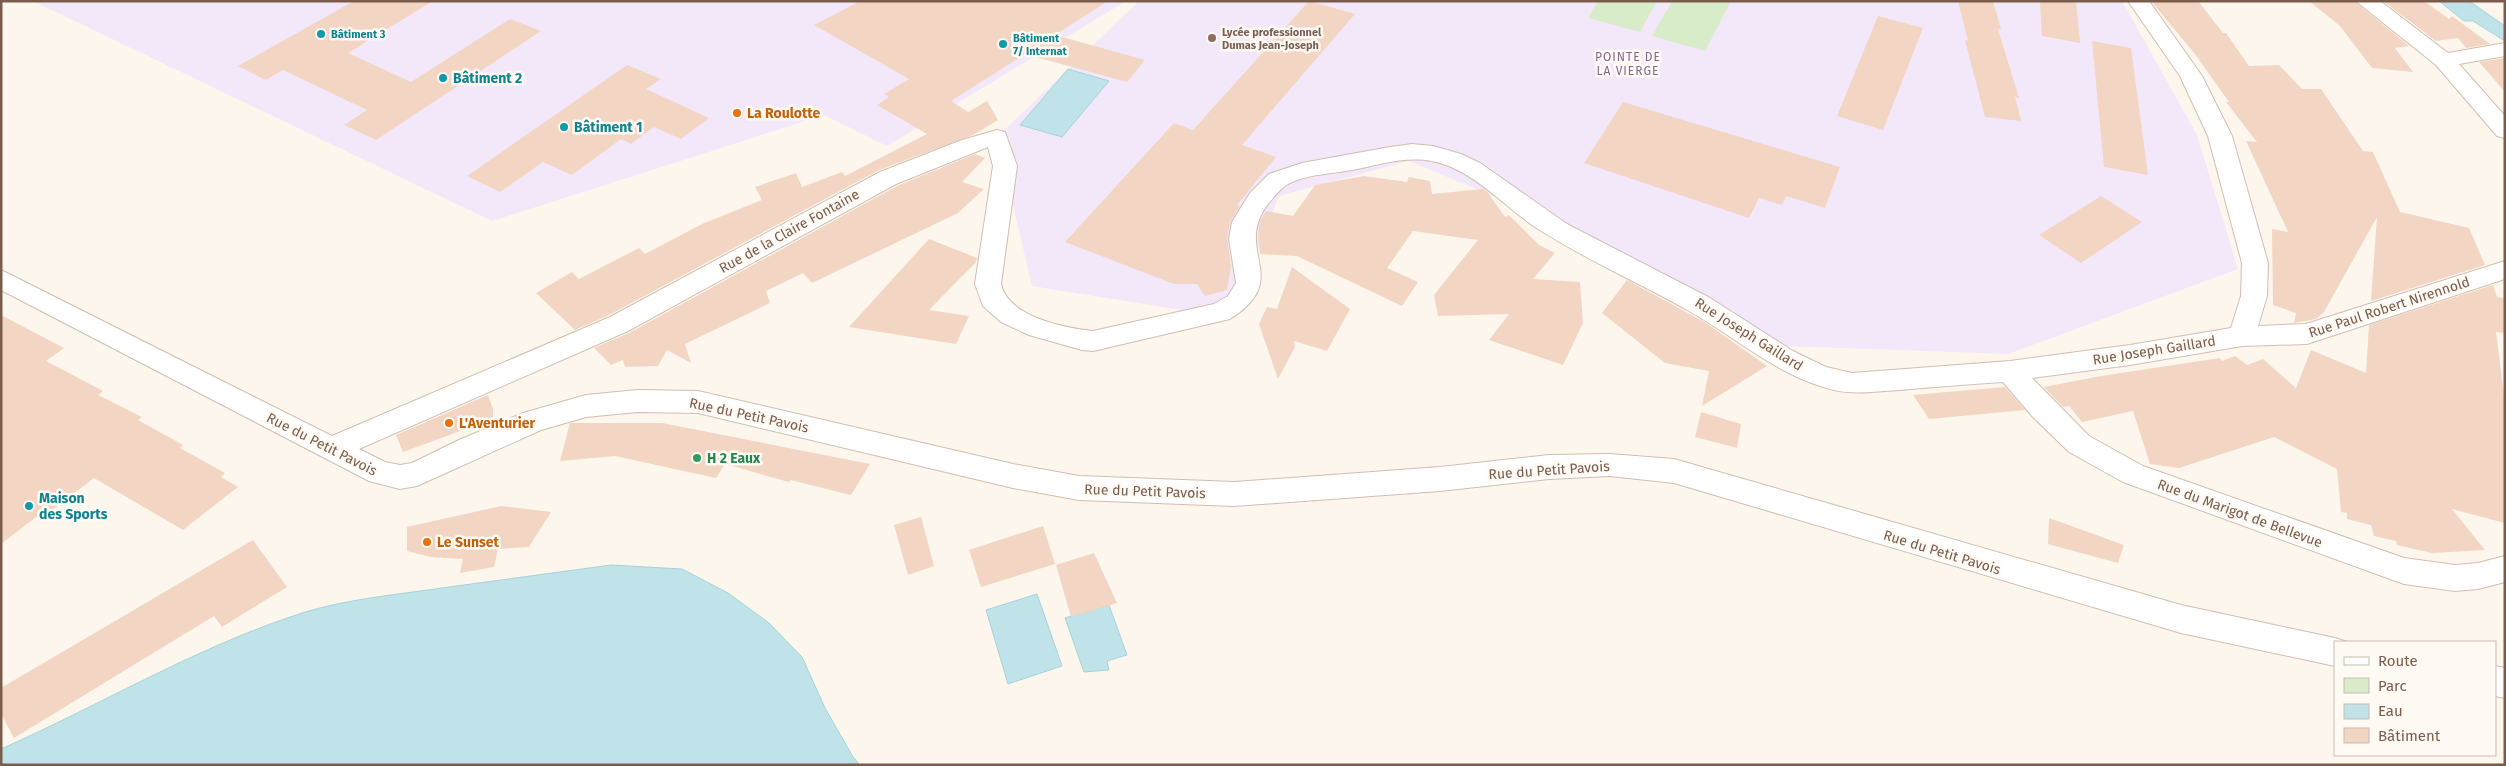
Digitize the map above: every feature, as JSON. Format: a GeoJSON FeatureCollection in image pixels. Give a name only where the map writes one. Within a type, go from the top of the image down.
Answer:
{"type":"FeatureCollection","features":[{"type":"Feature","properties":{"kind":"street"},"geometry":{"type":"LineString","coordinates":[[2138,1],[2191,76],[2220,136],[2255,263],[2254,296],[2242,336]]}},
{"type":"Feature","properties":{"kind":"street"},"geometry":{"type":"LineString","coordinates":[[2366,1],[2444,60],[2505,131]]}},
{"type":"Feature","properties":{"kind":"street"},"geometry":{"type":"LineString","coordinates":[[2444,60],[2505,49]]}},
{"type":"Feature","properties":{"kind":"street","name":"Rue de la Claire Fontaine"},"geometry":{"type":"LineString","coordinates":[[332,448],[619,324],[888,178],[970,145],[997,137],[1005,166],[988,284],[991,298],[1000,308],[1030,325],[1073,340],[1094,342]]}},
{"type":"Feature","properties":{"kind":"street","name":"Rue Joseph Gaillard"},"geometry":{"type":"LineString","coordinates":[[1094,342],[1220,312],[1236,305],[1246,289],[1250,277],[1242,238],[1243,225],[1268,188],[1280,178],[1288,174],[1388,154],[1414,152],[1456,160],[1472,168],[1558,230],[1682,293],[1792,363],[1815,375],[1836,381],[1852,383],[2010,371],[2130,355],[2242,336]]}},
{"type":"Feature","properties":{"kind":"street","name":"Rue Paul Robert Nirennold"},"geometry":{"type":"LineString","coordinates":[[2242,336],[2307,334],[2505,270]]}},
{"type":"Feature","properties":{"kind":"street","name":"Rue du Petit Pavois"},"geometry":{"type":"LineString","coordinates":[[1,279],[241,404],[332,448],[379,474],[400,477],[417,474],[468,448],[533,421],[586,406],[637,401],[698,402],[1013,476],[1079,488],[1234,494],[1420,480],[1549,467],[1610,465],[1645,467],[1674,472],[2013,573],[2182,619],[2334,652]]}},
{"type":"Feature","properties":{"kind":"street","name":"Rue du Marigot de Bellevue"},"geometry":{"type":"LineString","coordinates":[[2010,371],[2042,408],[2079,444],[2133,474],[2404,571],[2453,578],[2478,578],[2505,569]]}},
{"type":"Feature","properties":{"kind":"shaded area"},"geometry":{"type":"Polygon","coordinates":[[[33,1],[1126,1],[887,146],[824,115],[492,221],[33,1]]]}},
{"type":"Feature","properties":{"kind":"shaded area"},"geometry":{"type":"Polygon","coordinates":[[[1139,1],[2122,1],[2197,135],[2238,269],[2008,354],[1786,346],[1543,217],[1409,161],[1279,196],[1231,318],[1032,286],[997,137],[1139,1]]]}},
{"type":"Feature","properties":{"kind":"green space"},"geometry":{"type":"Polygon","coordinates":[[[1598,1],[1657,1],[1640,32],[1588,18],[1598,1]]]}},
{"type":"Feature","properties":{"kind":"green space"},"geometry":{"type":"Polygon","coordinates":[[[1672,1],[1731,1],[1705,51],[1652,36],[1672,1]]]}},
{"type":"Feature","properties":{"kind":"water"},"geometry":{"type":"Polygon","coordinates":[[[2439,1],[2469,1],[2505,26],[2505,41],[2473,21],[2464,21],[2439,1]]]}},
{"type":"Feature","properties":{"kind":"water"},"geometry":{"type":"Polygon","coordinates":[[[1068,69],[1109,81],[1062,137],[1020,125],[1068,69]]]}},
{"type":"Feature","properties":{"kind":"water"},"geometry":{"type":"Polygon","coordinates":[[[611,565],[682,569],[728,593],[769,623],[802,657],[825,708],[853,757],[860,765],[1,765],[1,749],[180,662],[290,617],[322,607],[371,598],[611,565]]]}},
{"type":"Feature","properties":{"kind":"water"},"geometry":{"type":"Polygon","coordinates":[[[1037,594],[1062,666],[1008,684],[986,610],[1037,594]]]}},
{"type":"Feature","properties":{"kind":"water"},"geometry":{"type":"Polygon","coordinates":[[[1109,605],[1127,655],[1107,661],[1109,670],[1084,672],[1065,618],[1109,605]]]}},
{"type":"Feature","properties":{"kind":"building"},"geometry":{"type":"Polygon","coordinates":[[[354,1],[433,1],[348,53],[411,82],[510,19],[541,31],[376,140],[344,125],[367,110],[283,70],[266,80],[238,66],[354,1]]]}},
{"type":"Feature","properties":{"kind":"building"},"geometry":{"type":"Polygon","coordinates":[[[860,1],[1108,1],[1055,35],[1145,60],[1127,82],[1025,54],[951,101],[968,112],[987,101],[998,120],[973,135],[879,170],[609,315],[575,330],[536,293],[572,272],[579,279],[639,248],[645,254],[702,224],[762,200],[755,187],[796,173],[802,187],[842,172],[845,176],[927,134],[877,105],[889,97],[884,94],[909,79],[814,25],[860,1]]]}},
{"type":"Feature","properties":{"kind":"building"},"geometry":{"type":"Polygon","coordinates":[[[1309,1],[1355,14],[1242,145],[1276,157],[1237,205],[1240,206],[1230,222],[1227,239],[1231,266],[1227,290],[1205,296],[1197,284],[1174,284],[1065,242],[1174,123],[1193,130],[1309,1]]]}},
{"type":"Feature","properties":{"kind":"building"},"geometry":{"type":"Polygon","coordinates":[[[1958,1],[1993,1],[2001,29],[1998,29],[2019,98],[2015,97],[2021,121],[1985,117],[1965,40],[1968,41],[1958,1]]]}},
{"type":"Feature","properties":{"kind":"building"},"geometry":{"type":"Polygon","coordinates":[[[2040,1],[2076,1],[2080,43],[2042,36],[2040,1]]]}},
{"type":"Feature","properties":{"kind":"building"},"geometry":{"type":"Polygon","coordinates":[[[2151,1],[2198,1],[2223,33],[2226,33],[2249,66],[2279,65],[2302,89],[2321,89],[2363,151],[2373,152],[2400,212],[2469,228],[2485,265],[2371,301],[2377,217],[2324,312],[2316,319],[2294,323],[2296,313],[2273,305],[2272,229],[2288,232],[2246,141],[2257,142],[2226,102],[2229,102],[2195,54],[2151,1]]]}},
{"type":"Feature","properties":{"kind":"building"},"geometry":{"type":"Polygon","coordinates":[[[2309,1],[2354,1],[2409,46],[2395,48],[2413,72],[2372,68],[2340,26],[2309,1]]]}},
{"type":"Feature","properties":{"kind":"building"},"geometry":{"type":"Polygon","coordinates":[[[2383,1],[2424,1],[2449,19],[2452,16],[2490,44],[2466,48],[2458,38],[2436,41],[2383,1]]]}},
{"type":"Feature","properties":{"kind":"building"},"geometry":{"type":"Polygon","coordinates":[[[1878,16],[1923,28],[1883,130],[1837,116],[1878,16]]]}},
{"type":"Feature","properties":{"kind":"building"},"geometry":{"type":"Polygon","coordinates":[[[2092,41],[2131,48],[2148,175],[2104,167],[2092,41]]]}},
{"type":"Feature","properties":{"kind":"building"},"geometry":{"type":"Polygon","coordinates":[[[2505,58],[2505,92],[2479,62],[2505,58]]]}},
{"type":"Feature","properties":{"kind":"building"},"geometry":{"type":"Polygon","coordinates":[[[627,65],[661,79],[646,89],[709,118],[681,139],[654,127],[631,144],[621,139],[572,175],[543,162],[500,192],[467,176],[627,65]]]}},
{"type":"Feature","properties":{"kind":"building"},"geometry":{"type":"Polygon","coordinates":[[[1623,102],[1840,167],[1825,208],[1786,196],[1782,205],[1759,198],[1749,218],[1584,163],[1623,102]]]}},
{"type":"Feature","properties":{"kind":"building"},"geometry":{"type":"Polygon","coordinates":[[[975,154],[985,158],[962,182],[984,189],[958,213],[812,283],[803,273],[766,291],[770,303],[685,344],[691,363],[667,350],[658,366],[625,367],[623,360],[611,365],[594,348],[629,333],[897,186],[975,154]]]}},
{"type":"Feature","properties":{"kind":"building"},"geometry":{"type":"Polygon","coordinates":[[[1364,176],[1407,182],[1409,177],[1430,181],[1432,194],[1483,189],[1505,217],[1509,215],[1539,245],[1555,253],[1533,279],[1580,282],[1583,323],[1563,365],[1489,340],[1509,314],[1438,316],[1434,295],[1478,240],[1413,231],[1387,268],[1418,282],[1402,306],[1297,256],[1260,254],[1258,236],[1260,221],[1266,211],[1293,216],[1315,185],[1364,176]]]}},
{"type":"Feature","properties":{"kind":"building"},"geometry":{"type":"Polygon","coordinates":[[[2101,196],[2142,222],[2081,263],[2039,235],[2101,196]]]}},
{"type":"Feature","properties":{"kind":"building"},"geometry":{"type":"Polygon","coordinates":[[[929,239],[977,258],[976,262],[929,310],[969,316],[956,344],[849,327],[929,239]]]}},
{"type":"Feature","properties":{"kind":"building"},"geometry":{"type":"Polygon","coordinates":[[[1292,267],[1350,309],[1327,351],[1294,341],[1295,347],[1278,379],[1259,324],[1267,307],[1277,309],[1292,267]]]}},
{"type":"Feature","properties":{"kind":"building"},"geometry":{"type":"Polygon","coordinates":[[[1627,280],[1706,323],[1767,366],[1702,406],[1709,371],[1665,363],[1602,313],[1627,280]]]}},
{"type":"Feature","properties":{"kind":"building"},"geometry":{"type":"Polygon","coordinates":[[[2493,285],[2497,297],[2505,298],[2505,333],[2496,332],[2505,405],[2505,523],[2452,509],[2485,550],[2432,553],[2397,545],[2396,541],[2374,536],[2371,525],[2347,519],[2347,513],[2341,512],[2337,469],[2274,437],[2179,468],[2150,464],[2133,411],[2082,422],[2069,406],[2063,407],[2044,387],[2101,376],[2220,358],[2222,361],[2235,356],[2247,365],[2263,359],[2296,388],[2311,350],[2366,373],[2369,325],[2493,285]]]}},
{"type":"Feature","properties":{"kind":"building"},"geometry":{"type":"Polygon","coordinates":[[[1,315],[64,348],[46,361],[103,391],[98,395],[142,417],[138,420],[183,445],[180,448],[225,473],[221,477],[238,487],[183,530],[94,478],[48,513],[44,511],[1,544],[1,315]]]}},
{"type":"Feature","properties":{"kind":"building"},"geometry":{"type":"Polygon","coordinates":[[[2005,387],[2025,410],[1929,419],[1913,395],[2005,387]]]}},
{"type":"Feature","properties":{"kind":"building"},"geometry":{"type":"Polygon","coordinates":[[[488,395],[493,409],[493,419],[403,452],[396,435],[488,395]]]}},
{"type":"Feature","properties":{"kind":"building"},"geometry":{"type":"Polygon","coordinates":[[[1701,412],[1741,424],[1737,448],[1695,437],[1701,412]]]}},
{"type":"Feature","properties":{"kind":"building"},"geometry":{"type":"Polygon","coordinates":[[[570,423],[662,423],[870,464],[851,495],[791,480],[789,482],[725,464],[716,478],[615,456],[560,461],[570,423]]]}},
{"type":"Feature","properties":{"kind":"building"},"geometry":{"type":"Polygon","coordinates":[[[501,506],[551,512],[529,547],[498,549],[494,567],[460,573],[463,559],[431,557],[407,551],[407,527],[501,506]]]}},
{"type":"Feature","properties":{"kind":"building"},"geometry":{"type":"Polygon","coordinates":[[[921,517],[934,566],[908,575],[894,525],[921,517]]]}},
{"type":"Feature","properties":{"kind":"building"},"geometry":{"type":"Polygon","coordinates":[[[2049,518],[2124,545],[2118,563],[2048,544],[2049,518]]]}},
{"type":"Feature","properties":{"kind":"building"},"geometry":{"type":"Polygon","coordinates":[[[1043,526],[1055,564],[981,587],[969,550],[1043,526]]]}},
{"type":"Feature","properties":{"kind":"building"},"geometry":{"type":"Polygon","coordinates":[[[253,540],[287,587],[222,627],[214,616],[14,738],[1,714],[1,688],[253,540]]]}},
{"type":"Feature","properties":{"kind":"building"},"geometry":{"type":"Polygon","coordinates":[[[1094,553],[1117,603],[1071,617],[1056,565],[1094,553]]]}},
{"type":"Feature","properties":{"kind":"place","name":"Bâtiment 3"},"geometry":{"type":"Point","coordinates":[321,34]}},
{"type":"Feature","properties":{"kind":"place","name":"Lycée professionnel Dumas Jean-Joseph"},"geometry":{"type":"Point","coordinates":[1212,38]}},
{"type":"Feature","properties":{"kind":"place","name":"Bâtiment 7/ Internat"},"geometry":{"type":"Point","coordinates":[1003,44]}},
{"type":"Feature","properties":{"kind":"place","name":"Bâtiment 2"},"geometry":{"type":"Point","coordinates":[443,78]}},
{"type":"Feature","properties":{"kind":"place","name":"La Roulotte"},"geometry":{"type":"Point","coordinates":[737,113]}},
{"type":"Feature","properties":{"kind":"place","name":"Bâtiment 1"},"geometry":{"type":"Point","coordinates":[564,127]}},
{"type":"Feature","properties":{"kind":"place","name":"L'Aventurier"},"geometry":{"type":"Point","coordinates":[449,423]}},
{"type":"Feature","properties":{"kind":"place","name":"H 2 Eaux"},"geometry":{"type":"Point","coordinates":[697,458]}},
{"type":"Feature","properties":{"kind":"place","name":"Maison des Sports"},"geometry":{"type":"Point","coordinates":[29,506]}},
{"type":"Feature","properties":{"kind":"place","name":"Le Sunset"},"geometry":{"type":"Point","coordinates":[427,542]}},
{"type":"Feature","properties":{"kind":"district","name":"POINTE DE LA VIERGE"},"geometry":{"type":"Point","coordinates":[1628,64]}}]}
